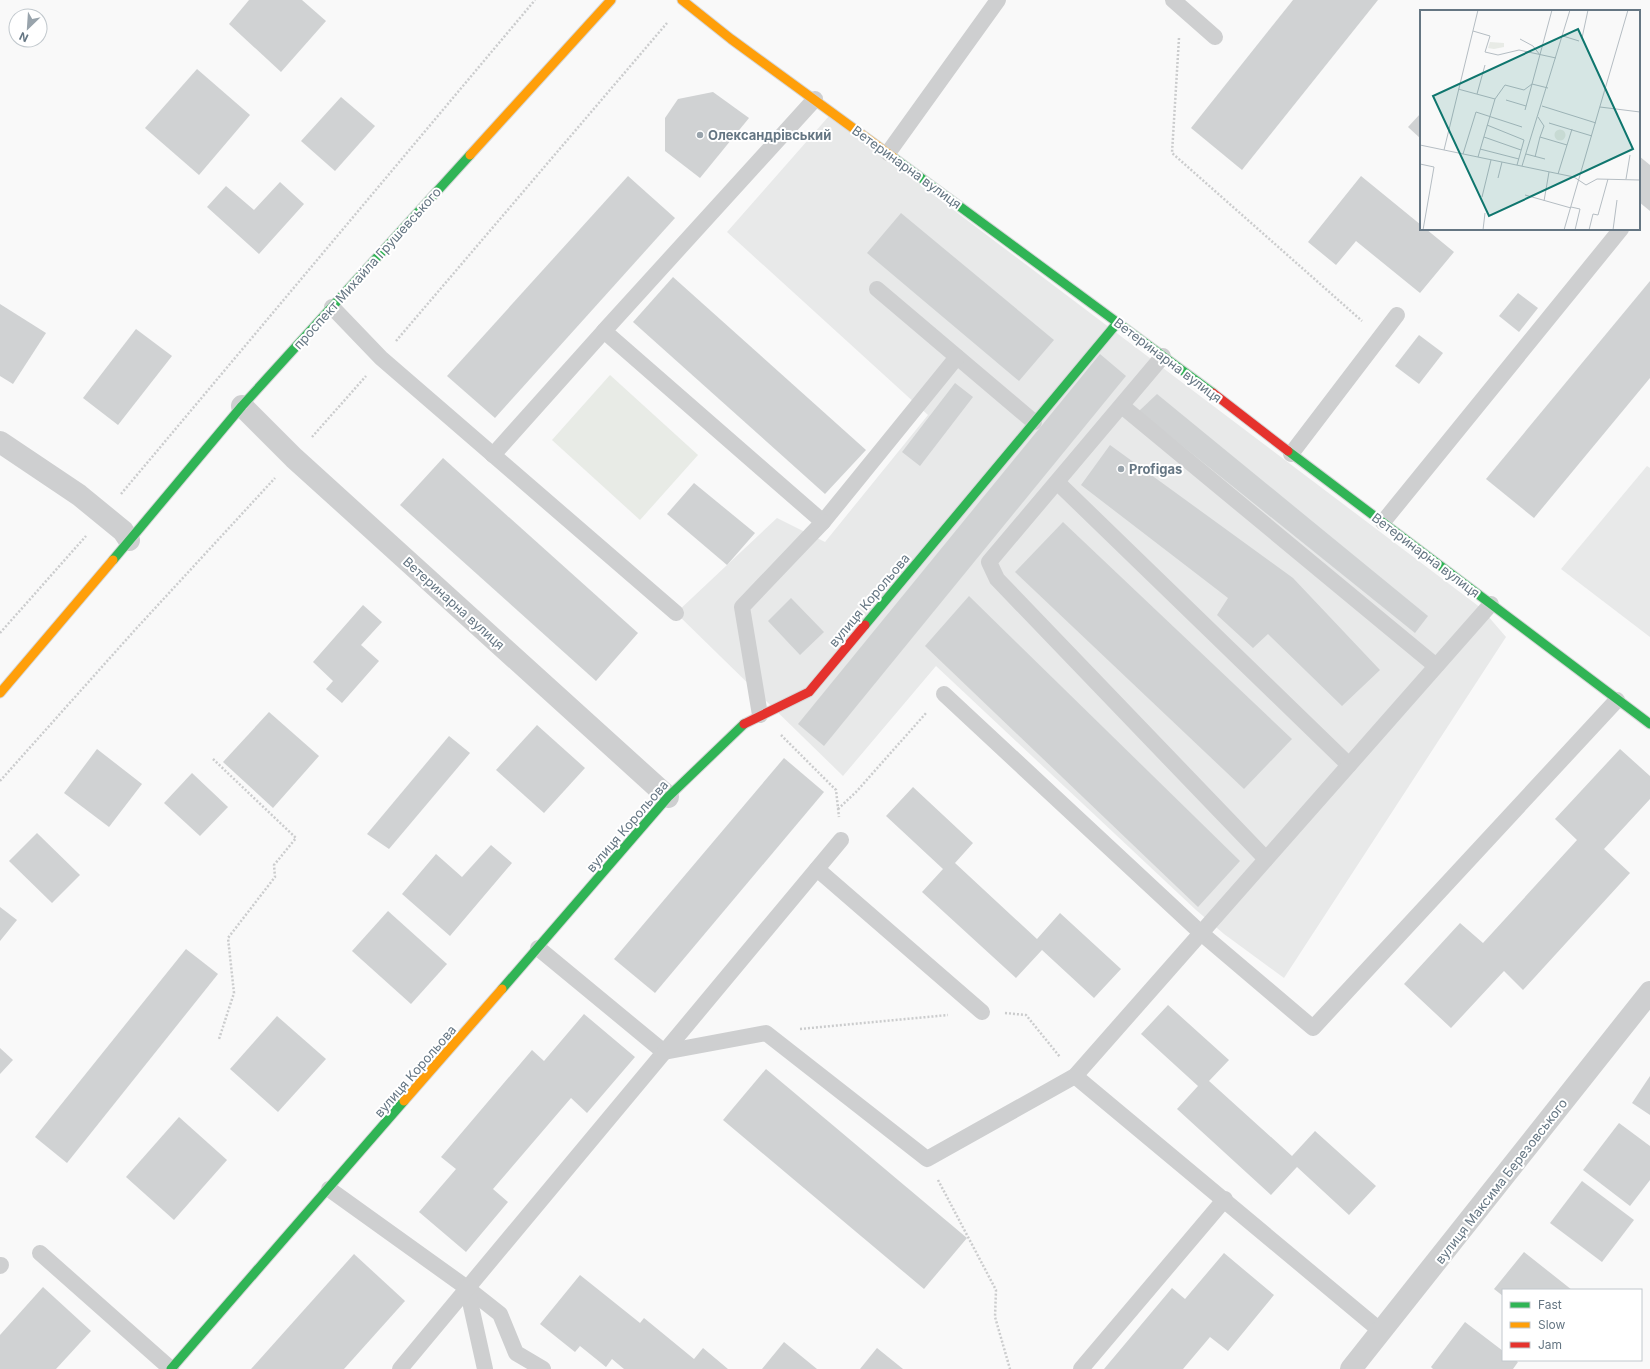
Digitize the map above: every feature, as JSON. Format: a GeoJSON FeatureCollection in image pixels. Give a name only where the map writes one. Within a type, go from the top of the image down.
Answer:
{"type":"FeatureCollection","features":[{"type":"Feature","properties":{"kind":"street","name":"проспект Михайла Грушевського"},"geometry":{"type":"LineString","coordinates":[[0,693],[242,406],[411,217],[610,0]]}},
{"type":"Feature","properties":{"kind":"street","name":"Ветеринарна вулиця"},"geometry":{"type":"LineString","coordinates":[[683,1],[731,39],[815,99],[1164,356],[1291,454],[1650,724]]}},
{"type":"Feature","properties":{"kind":"street","name":"вулиця Корольова"},"geometry":{"type":"LineString","coordinates":[[171,1369],[329,1189],[668,797],[747,722],[808,692],[1118,322]]}},
{"type":"Feature","properties":{"kind":"street","name":"Ветеринарна вулиця"},"geometry":{"type":"LineString","coordinates":[[242,406],[294,458],[668,797]]}},
{"type":"Feature","properties":{"kind":"street"},"geometry":{"type":"LineString","coordinates":[[0,442],[79,494],[103,516],[123,531],[129,540]]}},
{"type":"Feature","properties":{"kind":"street","name":"вулиця Максима Березовського"},"geometry":{"type":"LineString","coordinates":[[1351,1369],[1382,1332],[1650,992]]}},
{"type":"Feature","properties":{"kind":"lane"},"geometry":{"type":"LineString","coordinates":[[888,153],[998,0]]}},
{"type":"Feature","properties":{"kind":"lane"},"geometry":{"type":"LineString","coordinates":[[1177,4],[1215,37]]}},
{"type":"Feature","properties":{"kind":"lane"},"geometry":{"type":"LineString","coordinates":[[493,455],[815,99]]}},
{"type":"Feature","properties":{"kind":"lane"},"geometry":{"type":"LineString","coordinates":[[1382,522],[1621,230]]}},
{"type":"Feature","properties":{"kind":"lane"},"geometry":{"type":"LineString","coordinates":[[877,289],[1034,422]]}},
{"type":"Feature","properties":{"kind":"lane"},"geometry":{"type":"LineString","coordinates":[[332,307],[382,358],[676,613]]}},
{"type":"Feature","properties":{"kind":"lane"},"geometry":{"type":"LineString","coordinates":[[1291,454],[1397,314]]}},
{"type":"Feature","properties":{"kind":"lane"},"geometry":{"type":"LineString","coordinates":[[604,331],[823,522]]}},
{"type":"Feature","properties":{"kind":"lane"},"geometry":{"type":"LineString","coordinates":[[760,715],[742,607],[823,522],[957,356]]}},
{"type":"Feature","properties":{"kind":"lane"},"geometry":{"type":"LineString","coordinates":[[1164,356],[989,562],[997,579],[1266,859]]}},
{"type":"Feature","properties":{"kind":"lane"},"geometry":{"type":"LineString","coordinates":[[1122,406],[1436,666]]}},
{"type":"Feature","properties":{"kind":"lane"},"geometry":{"type":"LineString","coordinates":[[1057,482],[1349,765]]}},
{"type":"Feature","properties":{"kind":"lane"},"geometry":{"type":"LineString","coordinates":[[664,1052],[766,1033],[927,1159],[1075,1076],[1491,604]]}},
{"type":"Feature","properties":{"kind":"lane"},"geometry":{"type":"LineString","coordinates":[[944,694],[1201,933],[1313,1028],[1617,700]]}},
{"type":"Feature","properties":{"kind":"lane"},"geometry":{"type":"LineString","coordinates":[[400,1369],[841,840]]}},
{"type":"Feature","properties":{"kind":"lane"},"geometry":{"type":"LineString","coordinates":[[817,869],[982,1012]]}},
{"type":"Feature","properties":{"kind":"lane"},"geometry":{"type":"LineString","coordinates":[[538,948],[664,1052]]}},
{"type":"Feature","properties":{"kind":"lane"},"geometry":{"type":"LineString","coordinates":[[1075,1076],[1382,1332]]}},
{"type":"Feature","properties":{"kind":"lane"},"geometry":{"type":"LineString","coordinates":[[329,1189],[467,1288],[500,1314],[516,1353],[542,1369]]}},
{"type":"Feature","properties":{"kind":"lane"},"geometry":{"type":"LineString","coordinates":[[1081,1369],[1225,1200]]}},
{"type":"Feature","properties":{"kind":"lane"},"geometry":{"type":"LineString","coordinates":[[40,1253],[171,1369]]}},
{"type":"Feature","properties":{"kind":"lane"},"geometry":{"type":"LineString","coordinates":[[467,1288],[485,1369]]}},
{"type":"Feature","properties":{"kind":"path"},"geometry":{"type":"LineString","coordinates":[[0,633],[103,516],[536,0]]}},
{"type":"Feature","properties":{"kind":"path"},"geometry":{"type":"LineString","coordinates":[[0,781],[134,631],[294,458],[382,358],[683,1]]}},
{"type":"Feature","properties":{"kind":"path"},"geometry":{"type":"LineString","coordinates":[[1177,4],[1172,153],[1380,337]]}},
{"type":"Feature","properties":{"kind":"path"},"geometry":{"type":"LineString","coordinates":[[838,809],[856,792],[944,694]]}},
{"type":"Feature","properties":{"kind":"path"},"geometry":{"type":"LineString","coordinates":[[760,715],[836,790],[841,840]]}},
{"type":"Feature","properties":{"kind":"path"},"geometry":{"type":"LineString","coordinates":[[213,759],[296,838],[274,865],[275,878],[228,938],[234,993],[219,1038]]}},
{"type":"Feature","properties":{"kind":"path"},"geometry":{"type":"LineString","coordinates":[[766,1033],[982,1012],[1026,1015],[1075,1076]]}},
{"type":"Feature","properties":{"kind":"path"},"geometry":{"type":"LineString","coordinates":[[927,1159],[996,1290],[995,1317],[1010,1369]]}},
{"type":"Feature","properties":{"kind":"shaded area"},"geometry":{"type":"Polygon","coordinates":[[[829,116],[1481,608],[1506,637],[1284,978],[1224,934],[1196,910],[936,666],[843,776],[676,613],[777,518],[825,542],[928,415],[727,232],[829,116]]]}},
{"type":"Feature","properties":{"kind":"shaded area"},"geometry":{"type":"Polygon","coordinates":[[[610,375],[698,455],[640,520],[552,440],[610,375]]]}},
{"type":"Feature","properties":{"kind":"shaded area"},"geometry":{"type":"Polygon","coordinates":[[[1647,466],[1650,468],[1650,637],[1561,569],[1647,466]]]}},
{"type":"Feature","properties":{"kind":"building"},"geometry":{"type":"Polygon","coordinates":[[[249,0],[302,0],[326,21],[281,72],[229,24],[249,0]]]}},
{"type":"Feature","properties":{"kind":"building"},"geometry":{"type":"Polygon","coordinates":[[[1293,0],[1378,0],[1242,170],[1191,128],[1293,0]]]}},
{"type":"Feature","properties":{"kind":"building"},"geometry":{"type":"Polygon","coordinates":[[[197,69],[250,115],[199,175],[145,128],[197,69]]]}},
{"type":"Feature","properties":{"kind":"building","name":"Олександрівський"},"geometry":{"type":"Polygon","coordinates":[[[713,92],[749,118],[700,178],[665,151],[665,118],[678,99],[713,92]]]}},
{"type":"Feature","properties":{"kind":"building"},"geometry":{"type":"Polygon","coordinates":[[[341,97],[375,126],[335,171],[301,141],[341,97]]]}},
{"type":"Feature","properties":{"kind":"building"},"geometry":{"type":"Polygon","coordinates":[[[1420,114],[1420,138],[1408,127],[1420,114]]]}},
{"type":"Feature","properties":{"kind":"building"},"geometry":{"type":"Polygon","coordinates":[[[1640,157],[1650,165],[1650,211],[1640,203],[1640,157]]]}},
{"type":"Feature","properties":{"kind":"building"},"geometry":{"type":"Polygon","coordinates":[[[628,176],[675,218],[495,418],[447,376],[628,176]]]}},
{"type":"Feature","properties":{"kind":"building"},"geometry":{"type":"Polygon","coordinates":[[[1361,176],[1420,224],[1420,230],[1427,230],[1454,252],[1420,293],[1356,241],[1336,265],[1308,242],[1361,176]]]}},
{"type":"Feature","properties":{"kind":"building"},"geometry":{"type":"Polygon","coordinates":[[[280,182],[304,204],[259,254],[207,207],[226,186],[254,210],[280,182]]]}},
{"type":"Feature","properties":{"kind":"building"},"geometry":{"type":"Polygon","coordinates":[[[901,213],[1054,340],[1019,381],[867,253],[901,213]]]}},
{"type":"Feature","properties":{"kind":"building"},"geometry":{"type":"Polygon","coordinates":[[[673,277],[866,450],[825,494],[633,322],[673,277]]]}},
{"type":"Feature","properties":{"kind":"building"},"geometry":{"type":"Polygon","coordinates":[[[1650,281],[1650,378],[1534,518],[1486,479],[1650,281]]]}},
{"type":"Feature","properties":{"kind":"building"},"geometry":{"type":"Polygon","coordinates":[[[1518,293],[1538,308],[1519,332],[1499,316],[1518,293]]]}},
{"type":"Feature","properties":{"kind":"building"},"geometry":{"type":"Polygon","coordinates":[[[0,304],[46,333],[13,384],[0,376],[0,304]]]}},
{"type":"Feature","properties":{"kind":"building"},"geometry":{"type":"Polygon","coordinates":[[[136,329],[172,356],[118,425],[83,398],[136,329]]]}},
{"type":"Feature","properties":{"kind":"building"},"geometry":{"type":"Polygon","coordinates":[[[1419,335],[1443,353],[1419,384],[1395,366],[1419,335]]]}},
{"type":"Feature","properties":{"kind":"building"},"geometry":{"type":"Polygon","coordinates":[[[1100,354],[1126,376],[824,746],[798,724],[1100,354]]]}},
{"type":"Feature","properties":{"kind":"building"},"geometry":{"type":"Polygon","coordinates":[[[955,383],[973,397],[920,466],[902,452],[955,383]]]}},
{"type":"Feature","properties":{"kind":"building"},"geometry":{"type":"Polygon","coordinates":[[[1157,394],[1428,616],[1415,633],[1139,411],[1157,394]]]}},
{"type":"Feature","properties":{"kind":"building"},"geometry":{"type":"Polygon","coordinates":[[[1110,445],[1293,578],[1380,670],[1342,706],[1268,634],[1253,648],[1217,615],[1228,598],[1081,485],[1110,445]]]}},
{"type":"Feature","properties":{"kind":"building"},"geometry":{"type":"Polygon","coordinates":[[[443,458],[638,633],[596,681],[400,505],[443,458]]]}},
{"type":"Feature","properties":{"kind":"building"},"geometry":{"type":"Polygon","coordinates":[[[694,483],[755,533],[727,565],[667,514],[694,483]]]}},
{"type":"Feature","properties":{"kind":"building"},"geometry":{"type":"Polygon","coordinates":[[[1063,522],[1292,739],[1244,789],[1015,572],[1063,522]]]}},
{"type":"Feature","properties":{"kind":"building"},"geometry":{"type":"Polygon","coordinates":[[[969,596],[1240,861],[1198,907],[925,646],[969,596]]]}},
{"type":"Feature","properties":{"kind":"building"},"geometry":{"type":"Polygon","coordinates":[[[791,598],[824,632],[800,655],[768,621],[791,598]]]}},
{"type":"Feature","properties":{"kind":"building"},"geometry":{"type":"Polygon","coordinates":[[[363,605],[382,622],[361,645],[379,661],[342,703],[326,689],[333,681],[313,662],[363,605]]]}},
{"type":"Feature","properties":{"kind":"building"},"geometry":{"type":"Polygon","coordinates":[[[269,712],[319,756],[273,808],[223,762],[269,712]]]}},
{"type":"Feature","properties":{"kind":"building"},"geometry":{"type":"Polygon","coordinates":[[[537,725],[585,768],[544,813],[496,770],[537,725]]]}},
{"type":"Feature","properties":{"kind":"building"},"geometry":{"type":"Polygon","coordinates":[[[449,736],[470,753],[389,849],[367,834],[449,736]]]}},
{"type":"Feature","properties":{"kind":"building"},"geometry":{"type":"Polygon","coordinates":[[[97,749],[142,784],[109,827],[64,793],[97,749]]]}},
{"type":"Feature","properties":{"kind":"building"},"geometry":{"type":"Polygon","coordinates":[[[1620,749],[1650,776],[1650,799],[1604,849],[1630,873],[1523,990],[1504,971],[1451,1028],[1404,984],[1460,923],[1483,943],[1577,840],[1555,819],[1620,749]]]}},
{"type":"Feature","properties":{"kind":"building"},"geometry":{"type":"Polygon","coordinates":[[[784,758],[824,792],[655,993],[614,959],[784,758]]]}},
{"type":"Feature","properties":{"kind":"building"},"geometry":{"type":"Polygon","coordinates":[[[192,773],[228,807],[200,836],[164,803],[192,773]]]}},
{"type":"Feature","properties":{"kind":"building"},"geometry":{"type":"Polygon","coordinates":[[[913,787],[973,843],[955,863],[1037,939],[1060,913],[1121,969],[1094,998],[1042,950],[1016,978],[922,892],[943,869],[886,816],[913,787]]]}},
{"type":"Feature","properties":{"kind":"building"},"geometry":{"type":"Polygon","coordinates":[[[37,833],[80,875],[52,903],[9,861],[37,833]]]}},
{"type":"Feature","properties":{"kind":"building"},"geometry":{"type":"Polygon","coordinates":[[[491,845],[512,863],[450,936],[402,894],[436,854],[462,877],[491,845]]]}},
{"type":"Feature","properties":{"kind":"building"},"geometry":{"type":"Polygon","coordinates":[[[0,907],[17,920],[0,941],[0,907]]]}},
{"type":"Feature","properties":{"kind":"building"},"geometry":{"type":"Polygon","coordinates":[[[388,911],[447,964],[411,1004],[352,951],[388,911]]]}},
{"type":"Feature","properties":{"kind":"building"},"geometry":{"type":"Polygon","coordinates":[[[186,949],[218,974],[67,1163],[35,1137],[186,949]]]}},
{"type":"Feature","properties":{"kind":"building"},"geometry":{"type":"Polygon","coordinates":[[[1168,1005],[1229,1060],[1209,1081],[1292,1156],[1315,1131],[1376,1186],[1349,1215],[1297,1167],[1271,1195],[1177,1109],[1198,1086],[1141,1034],[1168,1005]]]}},
{"type":"Feature","properties":{"kind":"building"},"geometry":{"type":"Polygon","coordinates":[[[584,1014],[635,1057],[587,1113],[571,1098],[493,1189],[508,1202],[466,1252],[419,1212],[456,1169],[441,1157],[532,1050],[544,1061],[584,1014]]]}},
{"type":"Feature","properties":{"kind":"building"},"geometry":{"type":"Polygon","coordinates":[[[277,1016],[326,1059],[278,1112],[230,1069],[277,1016]]]}},
{"type":"Feature","properties":{"kind":"building"},"geometry":{"type":"Polygon","coordinates":[[[0,1048],[13,1060],[0,1074],[0,1048]]]}},
{"type":"Feature","properties":{"kind":"building"},"geometry":{"type":"Polygon","coordinates":[[[766,1069],[967,1238],[924,1289],[723,1120],[766,1069]]]}},
{"type":"Feature","properties":{"kind":"building"},"geometry":{"type":"Polygon","coordinates":[[[1650,1076],[1650,1115],[1632,1103],[1650,1076]]]}},
{"type":"Feature","properties":{"kind":"building"},"geometry":{"type":"Polygon","coordinates":[[[179,1117],[227,1160],[174,1220],[126,1177],[179,1117]]]}},
{"type":"Feature","properties":{"kind":"building"},"geometry":{"type":"Polygon","coordinates":[[[1619,1123],[1650,1146],[1650,1180],[1630,1206],[1583,1170],[1619,1123]]]}},
{"type":"Feature","properties":{"kind":"building"},"geometry":{"type":"Polygon","coordinates":[[[1582,1181],[1634,1220],[1602,1262],[1550,1223],[1582,1181]]]}},
{"type":"Feature","properties":{"kind":"building"},"geometry":{"type":"Polygon","coordinates":[[[1524,1252],[1571,1289],[1502,1289],[1502,1295],[1494,1289],[1524,1252]]]}},
{"type":"Feature","properties":{"kind":"building"},"geometry":{"type":"Polygon","coordinates":[[[1224,1253],[1274,1295],[1228,1351],[1210,1337],[1183,1369],[1104,1369],[1172,1288],[1185,1299],[1224,1253]]]}},
{"type":"Feature","properties":{"kind":"building"},"geometry":{"type":"Polygon","coordinates":[[[354,1254],[405,1301],[344,1369],[251,1369],[354,1254]]]}},
{"type":"Feature","properties":{"kind":"building"},"geometry":{"type":"Polygon","coordinates":[[[580,1275],[640,1323],[644,1318],[694,1359],[703,1348],[728,1369],[624,1369],[612,1359],[606,1367],[580,1346],[575,1352],[540,1324],[580,1275]]]}},
{"type":"Feature","properties":{"kind":"building"},"geometry":{"type":"Polygon","coordinates":[[[43,1287],[91,1331],[56,1369],[0,1369],[0,1335],[43,1287]]]}},
{"type":"Feature","properties":{"kind":"building"},"geometry":{"type":"Polygon","coordinates":[[[1465,1322],[1502,1350],[1502,1361],[1518,1362],[1513,1369],[1433,1369],[1431,1367],[1465,1322]]]}},
{"type":"Feature","properties":{"kind":"building"},"geometry":{"type":"Polygon","coordinates":[[[784,1342],[817,1369],[762,1369],[784,1342]]]}},
{"type":"Feature","properties":{"kind":"building"},"geometry":{"type":"Polygon","coordinates":[[[877,1348],[903,1369],[860,1369],[877,1348]]]}},
{"type":"Feature","properties":{"kind":"traffic: fast"},"geometry":{"type":"LineString","coordinates":[[113,560],[242,406],[470,155]]}},
{"type":"Feature","properties":{"kind":"traffic: fast"},"geometry":{"type":"LineString","coordinates":[[894,158],[1213,393]]}},
{"type":"Feature","properties":{"kind":"traffic: fast"},"geometry":{"type":"LineString","coordinates":[[865,625],[1118,322]]}},
{"type":"Feature","properties":{"kind":"traffic: fast"},"geometry":{"type":"LineString","coordinates":[[1288,451],[1650,724]]}},
{"type":"Feature","properties":{"kind":"traffic: fast"},"geometry":{"type":"LineString","coordinates":[[502,989],[668,797],[744,724]]}},
{"type":"Feature","properties":{"kind":"traffic: fast"},"geometry":{"type":"LineString","coordinates":[[171,1369],[404,1101]]}},
{"type":"Feature","properties":{"kind":"traffic: slow"},"geometry":{"type":"LineString","coordinates":[[470,155],[611,0]]}},
{"type":"Feature","properties":{"kind":"traffic: slow"},"geometry":{"type":"LineString","coordinates":[[682,0],[731,39],[894,158]]}},
{"type":"Feature","properties":{"kind":"traffic: slow"},"geometry":{"type":"LineString","coordinates":[[0,693],[113,560]]}},
{"type":"Feature","properties":{"kind":"traffic: slow"},"geometry":{"type":"LineString","coordinates":[[404,1101],[502,989]]}},
{"type":"Feature","properties":{"kind":"traffic: jam"},"geometry":{"type":"LineString","coordinates":[[1213,393],[1288,451]]}},
{"type":"Feature","properties":{"kind":"traffic: jam"},"geometry":{"type":"LineString","coordinates":[[744,724],[809,692],[865,625]]}},
{"type":"Feature","properties":{"kind":"place","name":"Олександрівський"},"geometry":{"type":"Point","coordinates":[700,135]}},
{"type":"Feature","properties":{"kind":"place","name":"Profigas"},"geometry":{"type":"Point","coordinates":[1121,469]}}]}
